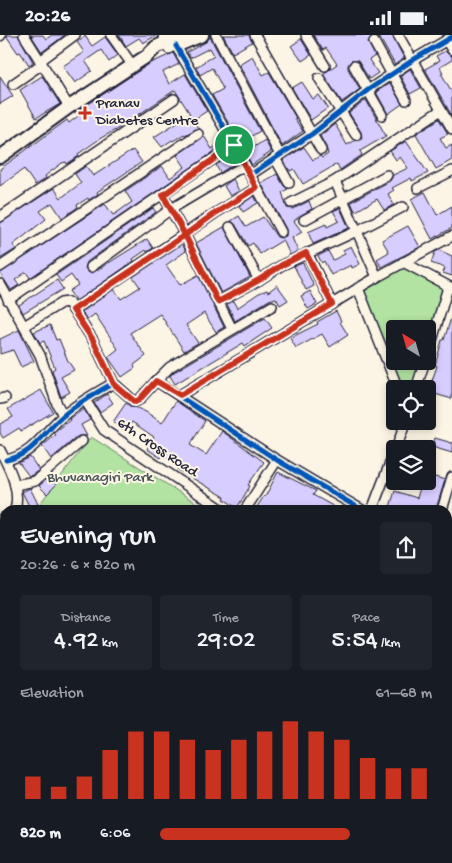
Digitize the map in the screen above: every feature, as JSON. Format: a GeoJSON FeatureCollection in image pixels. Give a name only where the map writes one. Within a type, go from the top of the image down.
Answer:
{"type":"FeatureCollection","features":[{"type":"Feature","properties":{"kind":"main road"},"geometry":{"type":"LineString","coordinates":[[0,157],[69,107],[148,55],[159,54],[168,43],[183,35]]}},
{"type":"Feature","properties":{"kind":"main road"},"geometry":{"type":"LineString","coordinates":[[168,43],[202,35]]}},
{"type":"Feature","properties":{"kind":"street"},"geometry":{"type":"LineString","coordinates":[[24,35],[69,107]]}},
{"type":"Feature","properties":{"kind":"street"},"geometry":{"type":"LineString","coordinates":[[14,84],[75,35]]}},
{"type":"Feature","properties":{"kind":"street"},"geometry":{"type":"LineString","coordinates":[[111,35],[133,66]]}},
{"type":"Feature","properties":{"kind":"street"},"geometry":{"type":"LineString","coordinates":[[216,35],[290,183]]}},
{"type":"Feature","properties":{"kind":"street"},"geometry":{"type":"LineString","coordinates":[[255,35],[321,150]]}},
{"type":"Feature","properties":{"kind":"street"},"geometry":{"type":"LineString","coordinates":[[306,35],[325,66]]}},
{"type":"Feature","properties":{"kind":"street"},"geometry":{"type":"LineString","coordinates":[[398,35],[452,129]]}},
{"type":"Feature","properties":{"kind":"street"},"geometry":{"type":"LineString","coordinates":[[250,175],[312,134],[340,110],[413,60],[449,39],[452,50]]}},
{"type":"Feature","properties":{"kind":"street"},"geometry":{"type":"LineString","coordinates":[[374,42],[406,100]]}},
{"type":"Feature","properties":{"kind":"street"},"geometry":{"type":"LineString","coordinates":[[168,43],[234,145],[281,232]]}},
{"type":"Feature","properties":{"kind":"street"},"geometry":{"type":"LineString","coordinates":[[354,66],[382,115]]}},
{"type":"Feature","properties":{"kind":"street"},"geometry":{"type":"LineString","coordinates":[[320,78],[356,135]]}},
{"type":"Feature","properties":{"kind":"street"},"geometry":{"type":"LineString","coordinates":[[0,217],[174,99]]}},
{"type":"Feature","properties":{"kind":"street"},"geometry":{"type":"LineString","coordinates":[[291,203],[335,181],[441,111]]}},
{"type":"Feature","properties":{"kind":"street"},"geometry":{"type":"LineString","coordinates":[[0,267],[198,133]]}},
{"type":"Feature","properties":{"kind":"street"},"geometry":{"type":"LineString","coordinates":[[8,300],[234,145]]}},
{"type":"Feature","properties":{"kind":"street"},"geometry":{"type":"LineString","coordinates":[[91,267],[171,209],[245,165]]}},
{"type":"Feature","properties":{"kind":"street"},"geometry":{"type":"LineString","coordinates":[[418,188],[452,171]]}},
{"type":"Feature","properties":{"kind":"street"},"geometry":{"type":"LineString","coordinates":[[304,220],[387,175]]}},
{"type":"Feature","properties":{"kind":"street"},"geometry":{"type":"LineString","coordinates":[[335,181],[377,277]]}},
{"type":"Feature","properties":{"kind":"street"},"geometry":{"type":"LineString","coordinates":[[73,310],[214,214],[256,188]]}},
{"type":"Feature","properties":{"kind":"street"},"geometry":{"type":"LineString","coordinates":[[163,195],[232,329]]}},
{"type":"Feature","properties":{"kind":"street"},"geometry":{"type":"LineString","coordinates":[[218,302],[282,265],[404,207]]}},
{"type":"Feature","properties":{"kind":"street"},"geometry":{"type":"LineString","coordinates":[[230,227],[259,280]]}},
{"type":"Feature","properties":{"kind":"street"},"geometry":{"type":"LineString","coordinates":[[180,395],[358,288],[452,236]]}},
{"type":"Feature","properties":{"kind":"street"},"geometry":{"type":"LineString","coordinates":[[306,253],[332,304]]}},
{"type":"Feature","properties":{"kind":"street"},"geometry":{"type":"LineString","coordinates":[[403,262],[450,288],[436,330]]}},
{"type":"Feature","properties":{"kind":"street"},"geometry":{"type":"LineString","coordinates":[[0,284],[40,355],[57,405],[63,415]]}},
{"type":"Feature","properties":{"kind":"street"},"geometry":{"type":"LineString","coordinates":[[358,288],[394,380]]}},
{"type":"Feature","properties":{"kind":"street"},"geometry":{"type":"LineString","coordinates":[[24,325],[61,303],[68,303],[93,340],[114,384],[135,402],[170,367],[272,306]]}},
{"type":"Feature","properties":{"kind":"street"},"geometry":{"type":"LineString","coordinates":[[156,381],[277,460],[354,505]]}},
{"type":"Feature","properties":{"kind":"street"},"geometry":{"type":"LineString","coordinates":[[6,460],[15,459],[31,450],[63,415],[114,384]]}},
{"type":"Feature","properties":{"kind":"street","name":"6th Cross Road"},"geometry":{"type":"LineString","coordinates":[[85,400],[104,430],[216,505]]}},
{"type":"Feature","properties":{"kind":"street"},"geometry":{"type":"LineString","coordinates":[[15,485],[35,481],[82,441]]}},
{"type":"Feature","properties":{"kind":"street"},"geometry":{"type":"LineString","coordinates":[[0,451],[6,460],[15,485],[16,505]]}},
{"type":"Feature","properties":{"kind":"street"},"geometry":{"type":"LineString","coordinates":[[248,505],[277,460]]}},
{"type":"Feature","properties":{"kind":"street"},"geometry":{"type":"LineString","coordinates":[[374,505],[386,473]]}},
{"type":"Feature","properties":{"kind":"street"},"geometry":{"type":"LineString","coordinates":[[444,505],[452,477]]}},
{"type":"Feature","properties":{"kind":"green space"},"geometry":{"type":"Polygon","coordinates":[[[402,266],[443,289],[434,320],[386,320],[386,346],[364,290],[402,266]]]}},
{"type":"Feature","properties":{"kind":"green space"},"geometry":{"type":"Polygon","coordinates":[[[396,370],[418,370],[416,380],[399,380],[396,370]]]}},
{"type":"Feature","properties":{"kind":"green space","name":"Bhuvanagiri Park"},"geometry":{"type":"Polygon","coordinates":[[[91,437],[200,505],[39,505],[91,437]]]}},
{"type":"Feature","properties":{"kind":"building"},"geometry":{"type":"Polygon","coordinates":[[[7,35],[18,35],[33,62],[29,65],[20,52],[18,53],[7,35]]]}},
{"type":"Feature","properties":{"kind":"building"},"geometry":{"type":"Polygon","coordinates":[[[31,35],[43,35],[46,39],[52,35],[65,35],[42,52],[31,35]]]}},
{"type":"Feature","properties":{"kind":"building"},"geometry":{"type":"Polygon","coordinates":[[[119,35],[157,35],[143,43],[139,38],[126,46],[119,35]]]}},
{"type":"Feature","properties":{"kind":"building"},"geometry":{"type":"Polygon","coordinates":[[[223,35],[249,35],[252,42],[233,53],[223,35]]]}},
{"type":"Feature","properties":{"kind":"building"},"geometry":{"type":"Polygon","coordinates":[[[313,35],[378,35],[371,37],[368,42],[375,56],[369,60],[378,73],[369,79],[358,61],[351,61],[348,69],[360,89],[342,102],[323,74],[337,64],[326,48],[323,50],[313,35]]]}},
{"type":"Feature","properties":{"kind":"building"},"geometry":{"type":"Polygon","coordinates":[[[378,35],[392,35],[404,58],[395,65],[378,35]]]}},
{"type":"Feature","properties":{"kind":"building"},"geometry":{"type":"Polygon","coordinates":[[[85,36],[92,46],[105,37],[118,55],[109,62],[101,50],[85,61],[92,71],[75,83],[63,66],[84,52],[77,42],[85,36]]]}},
{"type":"Feature","properties":{"kind":"building"},"geometry":{"type":"Polygon","coordinates":[[[210,37],[260,131],[240,143],[212,95],[223,89],[212,68],[200,75],[196,67],[214,55],[210,48],[190,58],[187,52],[206,42],[210,37]]]}},
{"type":"Feature","properties":{"kind":"building"},"geometry":{"type":"Polygon","coordinates":[[[301,39],[311,55],[302,61],[291,46],[301,39]]]}},
{"type":"Feature","properties":{"kind":"building"},"geometry":{"type":"Polygon","coordinates":[[[445,51],[452,56],[452,60],[440,67],[443,73],[441,73],[452,92],[452,116],[425,69],[439,61],[436,56],[445,51]]]}},
{"type":"Feature","properties":{"kind":"building"},"geometry":{"type":"Polygon","coordinates":[[[173,53],[179,64],[163,72],[169,84],[185,74],[207,111],[193,120],[198,128],[172,140],[162,147],[154,137],[190,114],[175,90],[101,138],[67,164],[66,162],[62,163],[45,176],[46,178],[35,185],[24,169],[0,186],[0,169],[67,120],[69,123],[82,113],[80,110],[87,105],[149,64],[173,53]]]}},
{"type":"Feature","properties":{"kind":"building"},"geometry":{"type":"Polygon","coordinates":[[[252,56],[263,75],[269,72],[296,118],[294,119],[303,131],[282,146],[239,64],[252,56]]]}},
{"type":"Feature","properties":{"kind":"building"},"geometry":{"type":"Polygon","coordinates":[[[410,69],[421,88],[410,94],[400,76],[410,69]]]}},
{"type":"Feature","properties":{"kind":"building"},"geometry":{"type":"Polygon","coordinates":[[[0,76],[13,96],[0,104],[0,76]]]}},
{"type":"Feature","properties":{"kind":"building"},"geometry":{"type":"Polygon","coordinates":[[[42,76],[60,104],[36,118],[20,90],[42,76]]]}},
{"type":"Feature","properties":{"kind":"building"},"geometry":{"type":"Polygon","coordinates":[[[302,82],[313,99],[319,95],[328,108],[311,120],[292,88],[302,82]]]}},
{"type":"Feature","properties":{"kind":"building"},"geometry":{"type":"Polygon","coordinates":[[[390,83],[402,104],[388,114],[376,92],[390,83]]]}},
{"type":"Feature","properties":{"kind":"building"},"geometry":{"type":"Polygon","coordinates":[[[366,100],[386,136],[360,151],[362,155],[340,170],[337,164],[303,184],[294,169],[290,171],[283,160],[304,147],[313,160],[328,154],[320,136],[335,124],[347,145],[360,140],[362,137],[361,132],[349,113],[366,100]]]}},
{"type":"Feature","properties":{"kind":"building"},"geometry":{"type":"Polygon","coordinates":[[[439,119],[448,134],[440,138],[446,148],[452,145],[452,160],[436,169],[416,134],[439,119]]]}},
{"type":"Feature","properties":{"kind":"building"},"geometry":{"type":"Polygon","coordinates":[[[204,136],[212,149],[219,144],[221,147],[30,278],[26,272],[15,280],[19,285],[11,290],[0,273],[105,204],[113,215],[115,214],[132,202],[125,191],[162,166],[170,178],[185,167],[177,155],[204,136]]]}},
{"type":"Feature","properties":{"kind":"building"},"geometry":{"type":"Polygon","coordinates":[[[265,140],[271,152],[252,165],[245,153],[265,140]]]}},
{"type":"Feature","properties":{"kind":"building"},"geometry":{"type":"Polygon","coordinates":[[[406,141],[428,173],[412,181],[411,178],[392,188],[394,190],[388,194],[394,205],[384,210],[377,199],[356,211],[351,202],[390,181],[393,175],[408,168],[400,157],[396,160],[390,151],[406,141]]]}},
{"type":"Feature","properties":{"kind":"building"},"geometry":{"type":"Polygon","coordinates":[[[133,150],[142,162],[97,192],[98,194],[89,200],[88,198],[77,205],[78,207],[62,218],[52,203],[40,211],[46,219],[13,245],[16,249],[0,259],[0,223],[54,188],[61,198],[81,183],[75,174],[86,166],[93,176],[133,150]]]}},
{"type":"Feature","properties":{"kind":"building"},"geometry":{"type":"Polygon","coordinates":[[[230,156],[234,164],[220,173],[216,165],[230,156]]]}},
{"type":"Feature","properties":{"kind":"building"},"geometry":{"type":"Polygon","coordinates":[[[277,174],[288,189],[282,192],[287,208],[293,209],[309,201],[312,209],[294,221],[302,232],[292,238],[298,251],[290,255],[283,240],[260,254],[253,243],[248,246],[235,224],[231,221],[239,216],[246,227],[263,217],[277,237],[286,236],[286,229],[261,183],[277,174]]]}},
{"type":"Feature","properties":{"kind":"building"},"geometry":{"type":"Polygon","coordinates":[[[233,179],[239,191],[230,196],[224,186],[233,179]]]}},
{"type":"Feature","properties":{"kind":"building"},"geometry":{"type":"Polygon","coordinates":[[[425,192],[437,215],[452,206],[452,228],[432,239],[411,199],[425,192]]]}},
{"type":"Feature","properties":{"kind":"building"},"geometry":{"type":"Polygon","coordinates":[[[254,196],[258,203],[243,212],[239,206],[254,196]]]}},
{"type":"Feature","properties":{"kind":"building"},"geometry":{"type":"Polygon","coordinates":[[[153,208],[156,212],[87,262],[85,268],[89,273],[94,272],[147,239],[153,248],[147,252],[146,250],[133,259],[134,261],[76,301],[69,291],[78,285],[71,275],[61,282],[56,275],[153,208]]]}},
{"type":"Feature","properties":{"kind":"building"},"geometry":{"type":"Polygon","coordinates":[[[340,208],[349,228],[313,244],[308,232],[326,224],[327,227],[339,221],[333,211],[340,208]]]}},
{"type":"Feature","properties":{"kind":"building"},"geometry":{"type":"Polygon","coordinates":[[[408,226],[420,247],[381,267],[377,259],[389,252],[382,240],[408,226]]]}},
{"type":"Feature","properties":{"kind":"building"},"geometry":{"type":"Polygon","coordinates":[[[224,227],[250,277],[221,293],[196,243],[224,227]]]}},
{"type":"Feature","properties":{"kind":"building"},"geometry":{"type":"Polygon","coordinates":[[[182,244],[186,251],[166,265],[180,285],[198,275],[224,327],[216,332],[204,313],[186,325],[198,343],[184,351],[160,314],[130,333],[146,356],[134,365],[135,368],[122,377],[108,357],[118,349],[95,314],[87,320],[82,312],[114,289],[121,299],[140,287],[133,277],[182,244]]]}},
{"type":"Feature","properties":{"kind":"building"},"geometry":{"type":"Polygon","coordinates":[[[351,246],[360,264],[352,268],[351,265],[331,275],[324,261],[322,263],[318,256],[328,251],[333,260],[345,254],[343,250],[351,246]]]}},
{"type":"Feature","properties":{"kind":"building"},"geometry":{"type":"Polygon","coordinates":[[[439,250],[452,256],[452,276],[443,273],[445,268],[431,263],[435,252],[439,250]]]}},
{"type":"Feature","properties":{"kind":"building"},"geometry":{"type":"Polygon","coordinates":[[[303,263],[314,286],[306,290],[294,266],[303,263]]]}},
{"type":"Feature","properties":{"kind":"building"},"geometry":{"type":"Polygon","coordinates":[[[57,280],[63,289],[23,313],[19,305],[57,280]]]}},
{"type":"Feature","properties":{"kind":"building"},"geometry":{"type":"Polygon","coordinates":[[[277,285],[288,300],[280,305],[276,298],[269,300],[235,321],[227,304],[233,301],[237,308],[259,293],[267,290],[268,292],[277,285]]]}},
{"type":"Feature","properties":{"kind":"building"},"geometry":{"type":"Polygon","coordinates":[[[310,291],[317,304],[308,309],[301,296],[310,291]]]}},
{"type":"Feature","properties":{"kind":"building"},"geometry":{"type":"Polygon","coordinates":[[[336,311],[348,335],[330,347],[322,334],[296,348],[290,338],[318,324],[317,322],[336,311]]]}},
{"type":"Feature","properties":{"kind":"building"},"geometry":{"type":"Polygon","coordinates":[[[265,318],[272,328],[245,346],[243,343],[175,384],[170,376],[174,372],[265,318]]]}},
{"type":"Feature","properties":{"kind":"building"},"geometry":{"type":"Polygon","coordinates":[[[452,318],[452,399],[436,394],[436,380],[432,380],[442,340],[444,340],[452,318]]]}},
{"type":"Feature","properties":{"kind":"building"},"geometry":{"type":"Polygon","coordinates":[[[50,325],[56,340],[59,339],[74,370],[61,377],[70,392],[61,397],[52,370],[55,368],[44,341],[40,343],[34,332],[50,325]]]}},
{"type":"Feature","properties":{"kind":"building"},"geometry":{"type":"Polygon","coordinates":[[[19,330],[34,361],[21,367],[13,350],[0,354],[0,339],[19,330]]]}},
{"type":"Feature","properties":{"kind":"building"},"geometry":{"type":"Polygon","coordinates":[[[41,390],[53,412],[21,431],[19,428],[3,438],[0,433],[0,424],[13,417],[8,409],[41,390]]]}},
{"type":"Feature","properties":{"kind":"building"},"geometry":{"type":"Polygon","coordinates":[[[107,394],[113,403],[100,412],[94,403],[107,394]]]}},
{"type":"Feature","properties":{"kind":"building"},"geometry":{"type":"Polygon","coordinates":[[[176,401],[205,421],[190,445],[206,455],[222,431],[264,462],[248,485],[250,486],[239,505],[233,505],[224,499],[225,497],[178,470],[180,466],[163,455],[161,458],[147,449],[154,437],[132,422],[125,431],[113,422],[126,403],[131,407],[146,412],[162,423],[176,401]]]}},
{"type":"Feature","properties":{"kind":"building"},"geometry":{"type":"Polygon","coordinates":[[[84,409],[90,420],[81,425],[87,436],[78,436],[51,459],[42,446],[56,435],[54,433],[69,419],[84,409]]]}},
{"type":"Feature","properties":{"kind":"building"},"geometry":{"type":"Polygon","coordinates":[[[435,438],[452,443],[452,453],[436,448],[436,440],[435,438]]]}},
{"type":"Feature","properties":{"kind":"building"},"geometry":{"type":"Polygon","coordinates":[[[30,457],[39,470],[29,476],[19,463],[30,457]]]}},
{"type":"Feature","properties":{"kind":"building"},"geometry":{"type":"Polygon","coordinates":[[[278,472],[316,491],[313,495],[331,505],[258,505],[265,497],[278,472]]]}},
{"type":"Feature","properties":{"kind":"building"},"geometry":{"type":"Polygon","coordinates":[[[49,477],[56,485],[47,494],[39,486],[49,477]]]}},
{"type":"Feature","properties":{"kind":"building"},"geometry":{"type":"Polygon","coordinates":[[[436,477],[445,480],[437,505],[391,505],[395,491],[417,498],[419,490],[436,490],[436,477]]]}},
{"type":"Feature","properties":{"kind":"building"},"geometry":{"type":"Polygon","coordinates":[[[30,488],[38,504],[28,505],[22,492],[30,488]]]}},
{"type":"Feature","properties":{"kind":"cycle path"},"geometry":{"type":"LineString","coordinates":[[176,46],[250,175],[312,134],[368,90],[452,37]]}},
{"type":"Feature","properties":{"kind":"cycle path"},"geometry":{"type":"LineString","coordinates":[[6,460],[32,448],[69,411],[110,385],[114,384],[117,386],[135,402],[156,381],[277,460],[354,505]]}},
{"type":"Feature","properties":{"kind":"place","name":"Pranav Diabetes Centre"},"geometry":{"type":"Point","coordinates":[85,113]}},
{"type":"Feature","properties":{"kind":"route"},"geometry":{"type":"LineString","coordinates":[[234,145],[163,195],[185,235],[73,310],[93,340],[114,384],[135,402],[156,381],[180,395],[332,304],[306,253],[218,302],[185,235],[214,214],[256,188],[234,145]]}}]}
